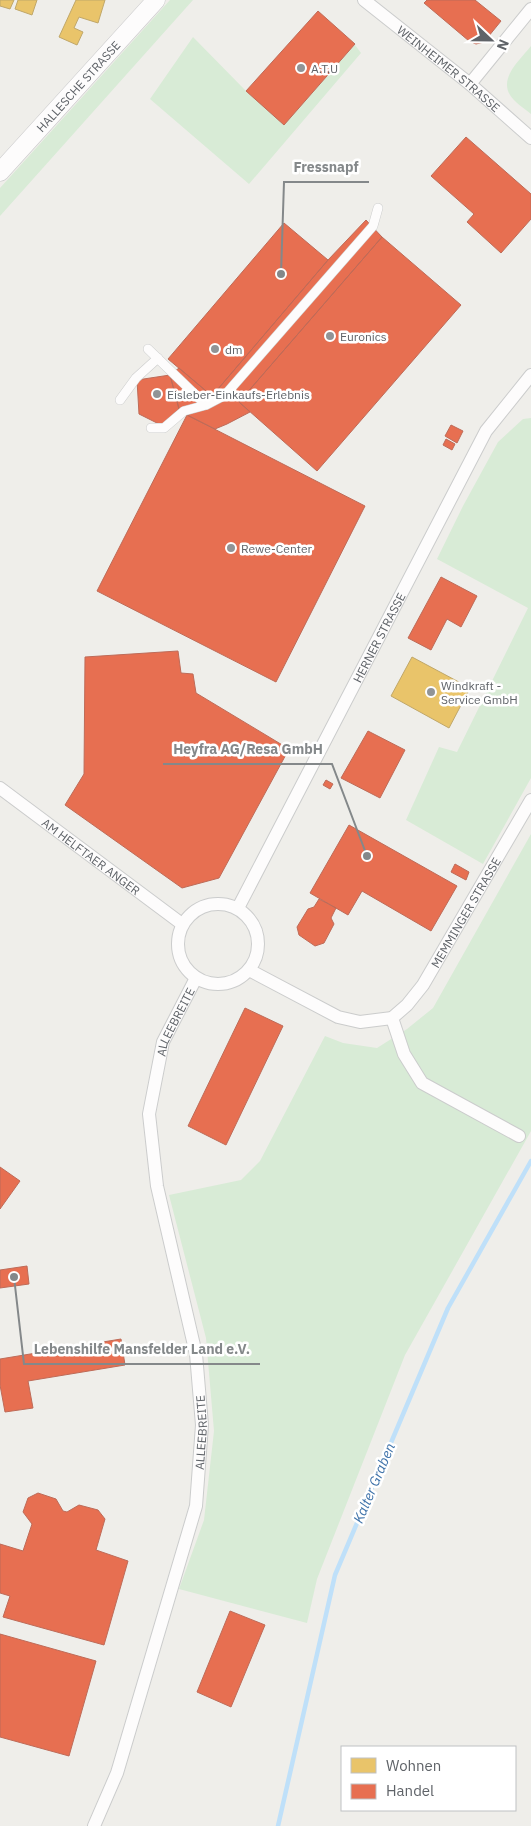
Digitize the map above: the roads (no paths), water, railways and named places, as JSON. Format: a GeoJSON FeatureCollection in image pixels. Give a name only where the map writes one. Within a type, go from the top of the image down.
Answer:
{"type":"FeatureCollection","features":[{"type":"Feature","properties":{"kind":"main road","name":"HALLESCHE STRASSE"},"geometry":{"type":"LineString","coordinates":[[0,172],[150,2]]}},
{"type":"Feature","properties":{"kind":"street","name":"WEINHEIMER STRASSE"},"geometry":{"type":"LineString","coordinates":[[364,0],[470,84],[531,138]]}},
{"type":"Feature","properties":{"kind":"street"},"geometry":{"type":"LineString","coordinates":[[470,84],[531,9]]}},
{"type":"Feature","properties":{"kind":"street"},"geometry":{"type":"LineString","coordinates":[[151,428],[164,428],[184,411],[206,405],[225,395],[373,226],[378,208]]}},
{"type":"Feature","properties":{"kind":"street"},"geometry":{"type":"LineString","coordinates":[[148,348],[206,405]]}},
{"type":"Feature","properties":{"kind":"street"},"geometry":{"type":"LineString","coordinates":[[120,400],[136,378],[158,358]]}},
{"type":"Feature","properties":{"kind":"street","name":"HERNER STRASSE"},"geometry":{"type":"LineString","coordinates":[[238,908],[486,431],[530,380]]}},
{"type":"Feature","properties":{"kind":"street","name":"AM HELFTAER ANGER"},"geometry":{"type":"LineString","coordinates":[[0,788],[182,924]]}},
{"type":"Feature","properties":{"kind":"street","name":"MEMMINGER STRASSE"},"geometry":{"type":"LineString","coordinates":[[392,1018],[407,1006],[423,985],[531,800]]}},
{"type":"Feature","properties":{"kind":"street"},"geometry":{"type":"LineString","coordinates":[[207,904],[223,904],[238,908],[252,922],[259,942],[254,962],[249,970],[240,978],[230,983],[207,983],[196,978],[187,970],[179,954],[178,935],[182,924],[193,912],[207,904]]}},
{"type":"Feature","properties":{"kind":"street"},"geometry":{"type":"LineString","coordinates":[[249,970],[338,1017],[360,1022],[392,1018],[404,1054],[422,1083],[519,1136]]}},
{"type":"Feature","properties":{"kind":"street","name":"ALLEEBREITE"},"geometry":{"type":"LineString","coordinates":[[94,1826],[117,1773],[196,1506],[202,1425],[196,1354],[156,1186],[148,1114],[163,1042],[196,978]]}},
{"type":"Feature","properties":{"kind":"waterway","name":"Kalter Graben"},"geometry":{"type":"LineString","coordinates":[[278,1826],[335,1575],[448,1308],[531,1161]]}},
{"type":"Feature","properties":{"kind":"place","name":"A.T.U"},"geometry":{"type":"Point","coordinates":[301,68]}},
{"type":"Feature","properties":{"kind":"place","name":"Fressnapf"},"geometry":{"type":"Point","coordinates":[281,274]}},
{"type":"Feature","properties":{"kind":"place","name":"Euronics"},"geometry":{"type":"Point","coordinates":[330,336]}},
{"type":"Feature","properties":{"kind":"place","name":"dm"},"geometry":{"type":"Point","coordinates":[215,349]}},
{"type":"Feature","properties":{"kind":"place","name":"Eisleber-Einkaufs-Erlebnis"},"geometry":{"type":"Point","coordinates":[157,394]}},
{"type":"Feature","properties":{"kind":"place","name":"Rewe-Center"},"geometry":{"type":"Point","coordinates":[231,548]}},
{"type":"Feature","properties":{"kind":"place","name":"Windkraft - Service GmbH"},"geometry":{"type":"Point","coordinates":[431,692]}},
{"type":"Feature","properties":{"kind":"place","name":"Heyfra AG/Resa GmbH"},"geometry":{"type":"Point","coordinates":[367,856]}},
{"type":"Feature","properties":{"kind":"place","name":"Lebenshilfe Mansfelder Land e.V."},"geometry":{"type":"Point","coordinates":[14,1277]}}]}
